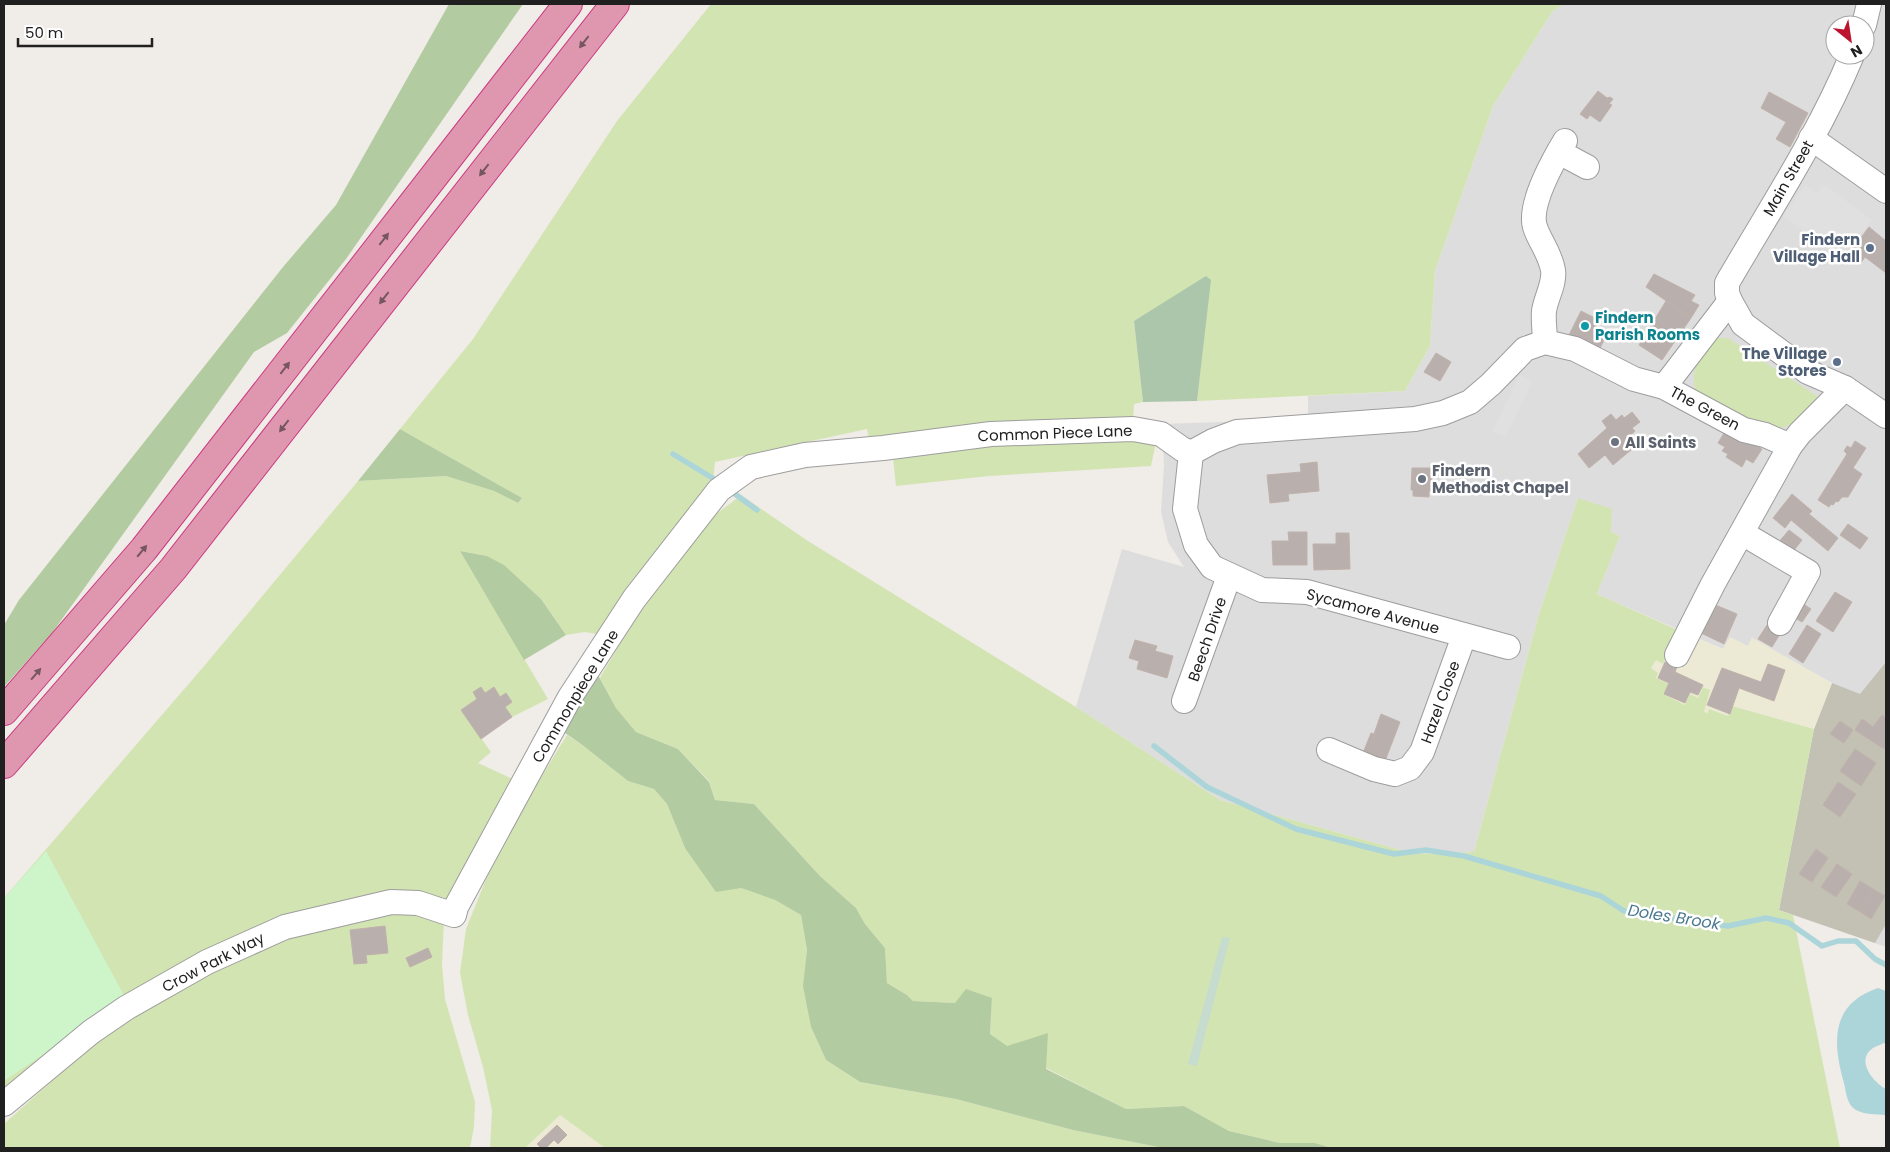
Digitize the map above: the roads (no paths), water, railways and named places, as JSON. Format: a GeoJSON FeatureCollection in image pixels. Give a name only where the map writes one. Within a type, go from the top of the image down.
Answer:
{"type":"FeatureCollection","features":[{"type":"Feature","properties":{"kind":"highway"},"geometry":{"type":"LineString","coordinates":[[4,711],[144,549],[568,4]]}},
{"type":"Feature","properties":{"kind":"highway"},"geometry":{"type":"LineString","coordinates":[[4,764],[173,569],[615,4]]}},
{"type":"Feature","properties":{"kind":"street","name":"Main Street"},"geometry":{"type":"LineString","coordinates":[[1730,301],[1726,284],[1811,138],[1848,65]]}},
{"type":"Feature","properties":{"kind":"street"},"geometry":{"type":"LineString","coordinates":[[1811,138],[1886,191]]}},
{"type":"Feature","properties":{"kind":"street"},"geometry":{"type":"LineString","coordinates":[[1545,342],[1544,311],[1552,283],[1553,271],[1547,249],[1534,226],[1535,206],[1551,165],[1562,146],[1587,167]]}},
{"type":"Feature","properties":{"kind":"street"},"geometry":{"type":"LineString","coordinates":[[1730,301],[1743,324],[1808,372],[1845,388],[1886,416]]}},
{"type":"Feature","properties":{"kind":"street","name":"The Green"},"geometry":{"type":"LineString","coordinates":[[1730,301],[1664,387],[1744,430],[1765,435],[1790,446]]}},
{"type":"Feature","properties":{"kind":"street"},"geometry":{"type":"LineString","coordinates":[[1191,452],[1237,432],[1414,419],[1442,413],[1470,402],[1525,348],[1545,342],[1574,349],[1634,379],[1664,387]]}},
{"type":"Feature","properties":{"kind":"street"},"geometry":{"type":"LineString","coordinates":[[1677,656],[1715,581],[1790,446],[1800,433],[1845,388]]}},
{"type":"Feature","properties":{"kind":"street","name":"Common Piece Lane"},"geometry":{"type":"LineString","coordinates":[[725,486],[751,467],[805,455],[883,448],[991,434],[1133,429],[1161,434],[1182,449],[1191,452]]}},
{"type":"Feature","properties":{"kind":"street","name":"Sycamore Avenue"},"geometry":{"type":"LineString","coordinates":[[1191,452],[1185,509],[1196,545],[1212,567],[1262,590],[1307,592],[1508,647]]}},
{"type":"Feature","properties":{"kind":"street","name":"Commonpiece Lane"},"geometry":{"type":"LineString","coordinates":[[454,915],[456,907],[570,697],[634,599],[725,486]]}},
{"type":"Feature","properties":{"kind":"street"},"geometry":{"type":"LineString","coordinates":[[1742,533],[1808,572],[1780,623]]}},
{"type":"Feature","properties":{"kind":"street","name":"Beech Drive"},"geometry":{"type":"LineString","coordinates":[[1184,701],[1229,576]]}},
{"type":"Feature","properties":{"kind":"street","name":"Hazel Close"},"geometry":{"type":"LineString","coordinates":[[1329,750],[1374,769],[1395,774],[1410,768],[1422,752],[1464,636]]}},
{"type":"Feature","properties":{"kind":"street","name":"Crow Park Way"},"geometry":{"type":"LineString","coordinates":[[4,1104],[91,1032],[126,1008],[207,962],[285,927],[391,902],[418,904],[454,915]]}},
{"type":"Feature","properties":{"kind":"water"},"geometry":{"type":"Polygon","coordinates":[[[1878,988],[1886,991],[1886,1044],[1874,1047],[1868,1053],[1866,1064],[1871,1076],[1886,1089],[1886,1115],[1863,1113],[1853,1108],[1849,1102],[1840,1068],[1837,1039],[1843,1014],[1851,1004],[1863,995],[1878,988]]]}},
{"type":"Feature","properties":{"kind":"waterway"},"geometry":{"type":"LineString","coordinates":[[673,454],[719,482]]}},
{"type":"Feature","properties":{"kind":"waterway"},"geometry":{"type":"LineString","coordinates":[[728,489],[757,510]]}},
{"type":"Feature","properties":{"kind":"waterway","name":"Doles Brook"},"geometry":{"type":"LineString","coordinates":[[1154,746],[1207,787],[1296,829],[1394,854],[1426,850],[1464,856],[1601,896],[1624,911],[1728,926],[1766,918],[1789,923],[1822,946],[1838,941],[1856,941],[1875,959],[1886,965]]}},
{"type":"Feature","properties":{"kind":"place","name":"Findern Village Hall"},"geometry":{"type":"Point","coordinates":[1870,248]}},
{"type":"Feature","properties":{"kind":"place","name":"Findern Parish Rooms"},"geometry":{"type":"Point","coordinates":[1585,326]}},
{"type":"Feature","properties":{"kind":"place","name":"The Village Stores"},"geometry":{"type":"Point","coordinates":[1837,362]}},
{"type":"Feature","properties":{"kind":"place","name":"All Saints"},"geometry":{"type":"Point","coordinates":[1615,442]}},
{"type":"Feature","properties":{"kind":"place","name":"Findern Methodist Chapel"},"geometry":{"type":"Point","coordinates":[1422,479]}}]}
